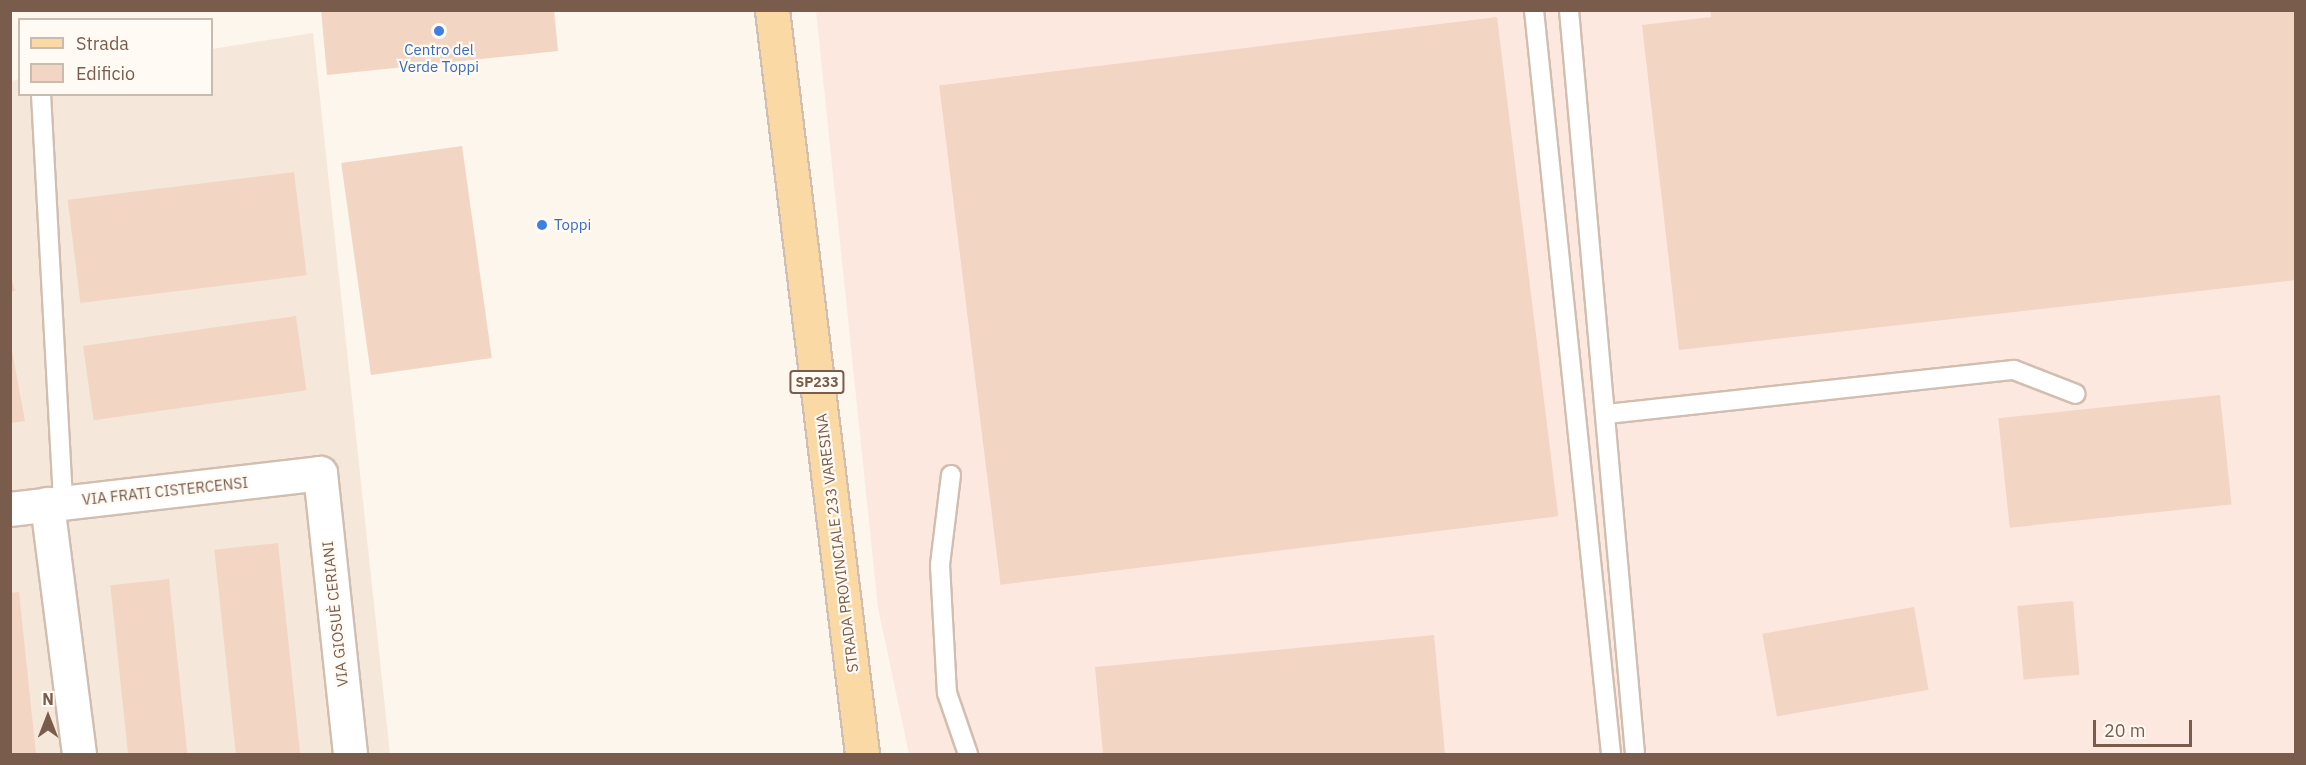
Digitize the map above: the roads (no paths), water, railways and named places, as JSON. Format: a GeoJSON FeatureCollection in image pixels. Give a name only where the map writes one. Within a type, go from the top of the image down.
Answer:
{"type":"FeatureCollection","features":[{"type":"Feature","properties":{"kind":"main road","name":"STRADA PROVINCIALE 233 VARESINA"},"geometry":{"type":"LineString","coordinates":[[772,10],[862,754]]}},
{"type":"Feature","properties":{"kind":"street","name":"VIA FRATI CISTERCENSI"},"geometry":{"type":"LineString","coordinates":[[10,509],[320,473]]}},
{"type":"Feature","properties":{"kind":"street","name":"VIA GIOSUÈ CERIANI"},"geometry":{"type":"LineString","coordinates":[[320,473],[350,754]]}},
{"type":"Feature","properties":{"kind":"street"},"geometry":{"type":"LineString","coordinates":[[55,503],[79,754]]}},
{"type":"Feature","properties":{"kind":"lane"},"geometry":{"type":"LineString","coordinates":[[1534,10],[1611,754]]}},
{"type":"Feature","properties":{"kind":"lane"},"geometry":{"type":"LineString","coordinates":[[1569,10],[1607,414],[1635,754]]}},
{"type":"Feature","properties":{"kind":"lane"},"geometry":{"type":"LineString","coordinates":[[41,96],[55,503]]}},
{"type":"Feature","properties":{"kind":"lane"},"geometry":{"type":"LineString","coordinates":[[1607,414],[2014,370],[2076,394]]}},
{"type":"Feature","properties":{"kind":"lane"},"geometry":{"type":"LineString","coordinates":[[951,475],[940,565],[947,693],[968,754]]}},
{"type":"Feature","properties":{"kind":"place","name":"Centro del Verde Toppi"},"geometry":{"type":"Point","coordinates":[439,31]}},
{"type":"Feature","properties":{"kind":"place","name":"Toppi"},"geometry":{"type":"Point","coordinates":[542,225]}}]}
